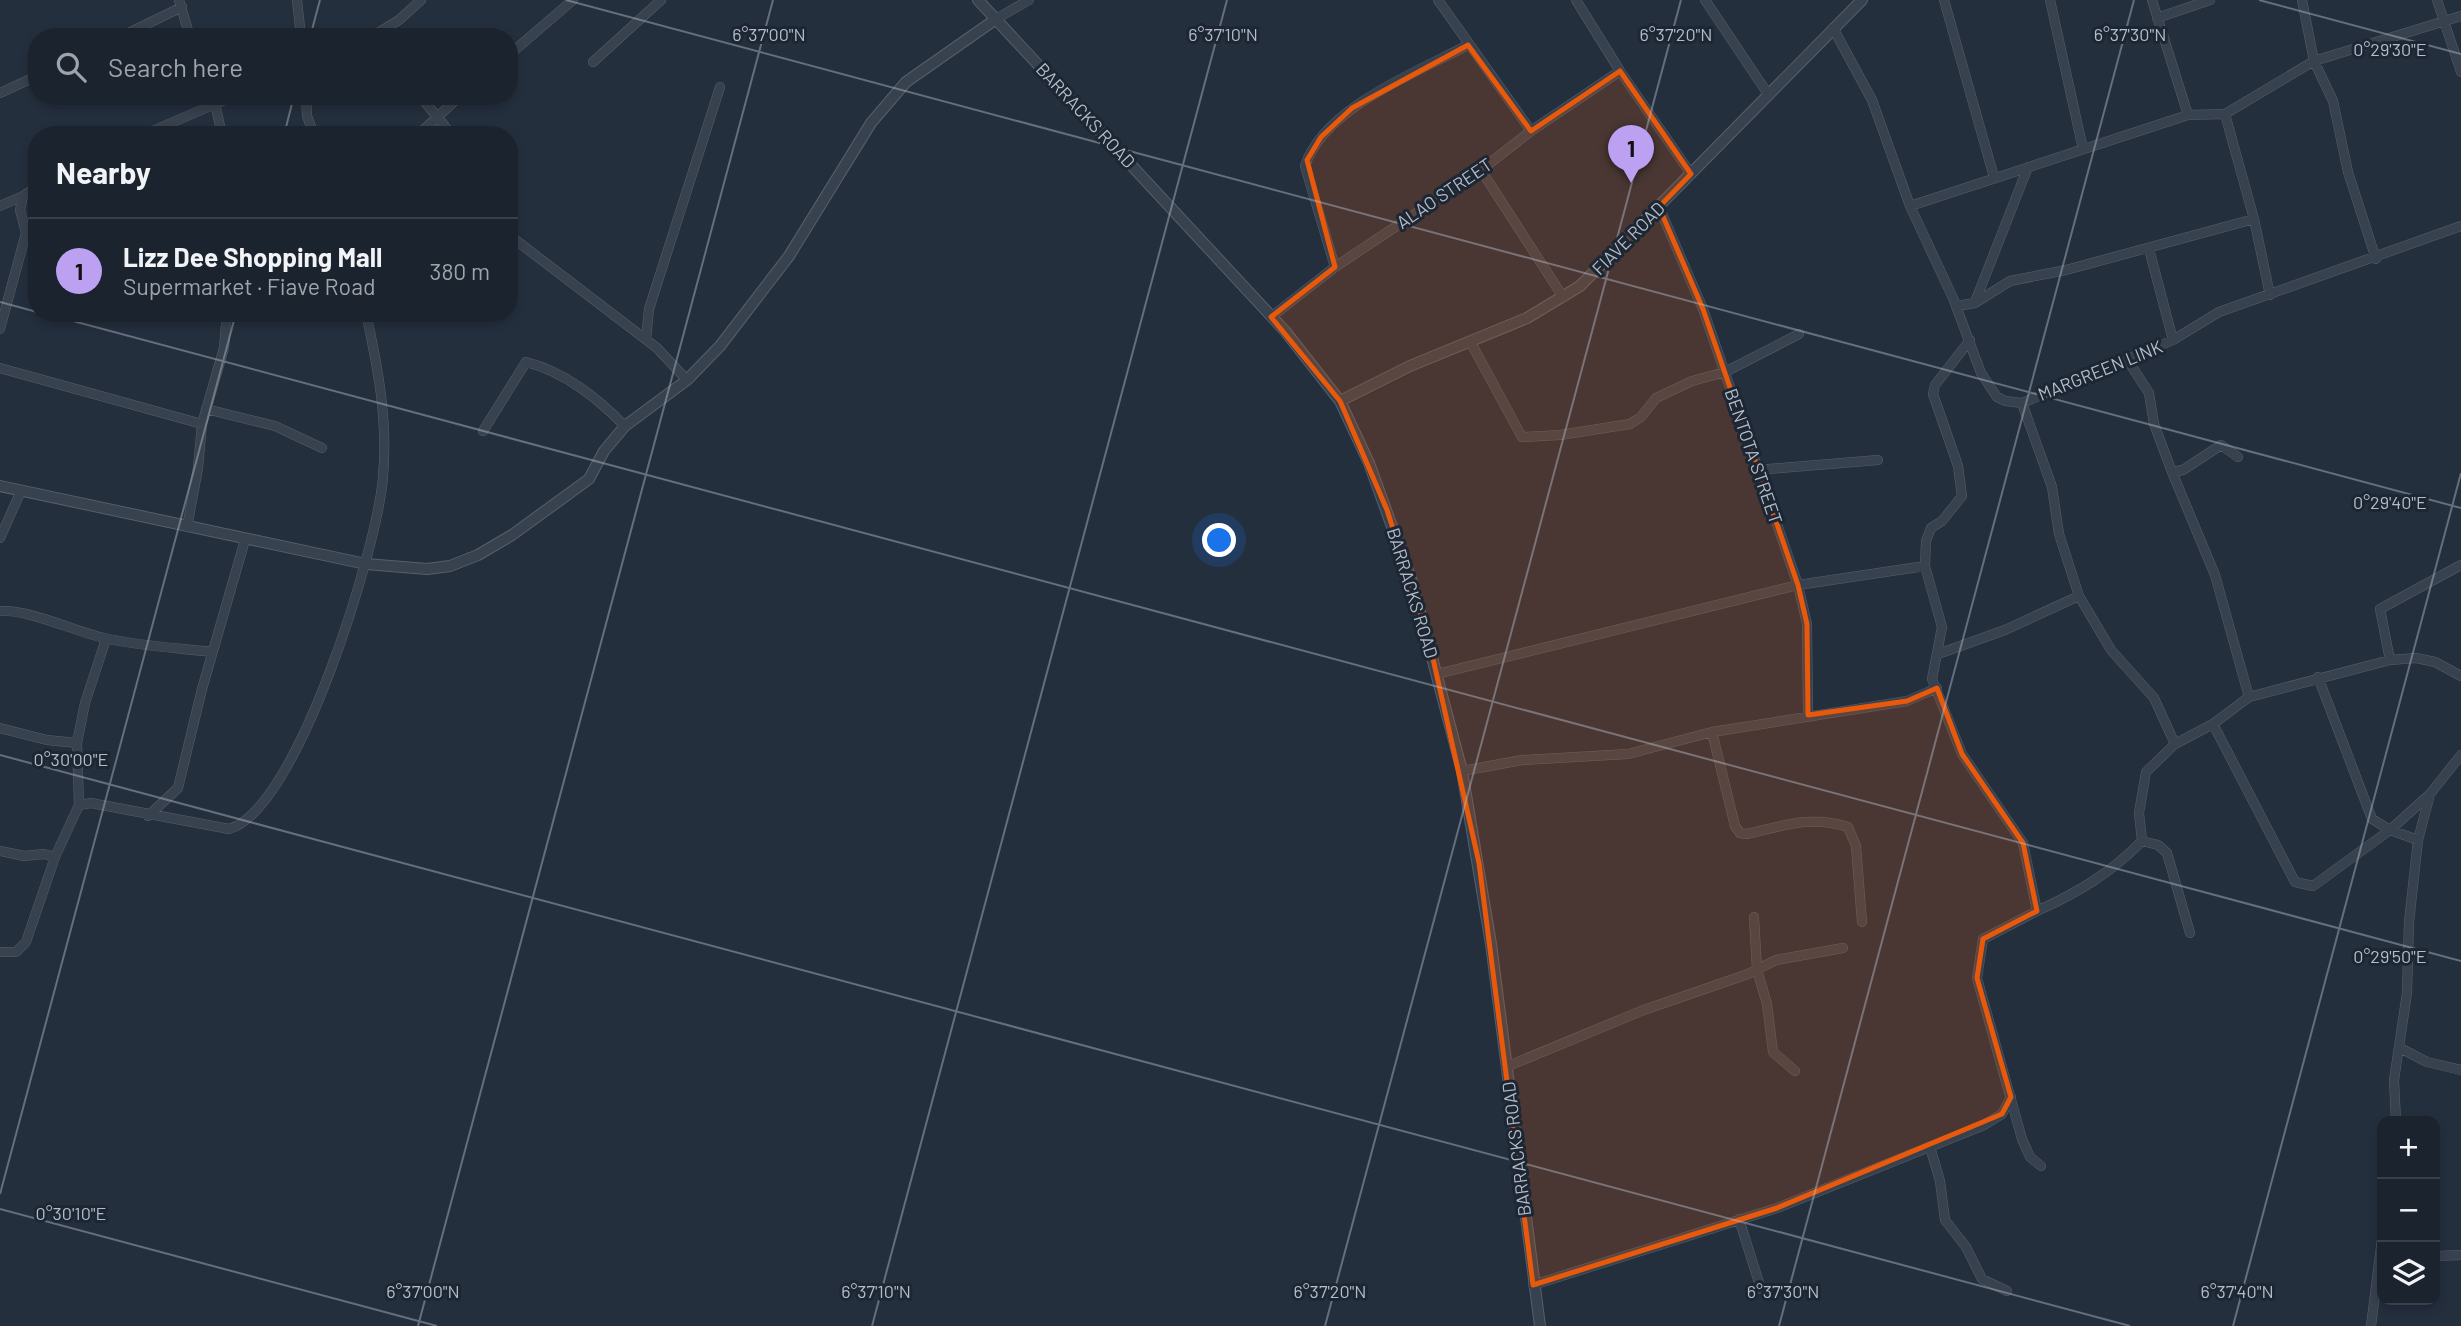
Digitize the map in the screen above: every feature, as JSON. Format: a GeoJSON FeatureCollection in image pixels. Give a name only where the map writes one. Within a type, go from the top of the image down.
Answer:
{"type":"FeatureCollection","features":[{"type":"Feature","properties":{"kind":"street"},"geometry":{"type":"LineString","coordinates":[[297,0],[300,28]]}},
{"type":"Feature","properties":{"kind":"street"},"geometry":{"type":"LineString","coordinates":[[386,28],[421,0]]}},
{"type":"Feature","properties":{"kind":"street"},"geometry":{"type":"LineString","coordinates":[[518,47],[573,0]]}},
{"type":"Feature","properties":{"kind":"street"},"geometry":{"type":"LineString","coordinates":[[593,62],[660,0]]}},
{"type":"Feature","properties":{"kind":"street","name":"BARRACKS ROAD"},"geometry":{"type":"LineString","coordinates":[[978,0],[1271,317],[1340,401],[1387,510],[1412,582],[1462,771],[1481,876],[1540,1326]]}},
{"type":"Feature","properties":{"kind":"street"},"geometry":{"type":"LineString","coordinates":[[0,486],[366,565],[427,569],[450,566],[478,555],[512,535],[589,479],[604,451],[625,426],[687,380],[720,346],[789,256],[871,123],[906,82],[996,19],[1029,0]]}},
{"type":"Feature","properties":{"kind":"street"},"geometry":{"type":"LineString","coordinates":[[1438,0],[1531,131]]}},
{"type":"Feature","properties":{"kind":"street"},"geometry":{"type":"LineString","coordinates":[[1576,0],[1620,71],[1691,174]]}},
{"type":"Feature","properties":{"kind":"street"},"geometry":{"type":"LineString","coordinates":[[1705,0],[1768,94]]}},
{"type":"Feature","properties":{"kind":"street","name":"FIAVE ROAD"},"geometry":{"type":"LineString","coordinates":[[1340,401],[1410,366],[1471,343],[1563,298],[1580,286],[1862,0]]}},
{"type":"Feature","properties":{"kind":"street"},"geometry":{"type":"LineString","coordinates":[[1944,0],[1994,177]]}},
{"type":"Feature","properties":{"kind":"street"},"geometry":{"type":"LineString","coordinates":[[2050,0],[2083,149]]}},
{"type":"Feature","properties":{"kind":"street"},"geometry":{"type":"LineString","coordinates":[[2151,0],[2188,115]]}},
{"type":"Feature","properties":{"kind":"street"},"geometry":{"type":"LineString","coordinates":[[2157,18],[2210,0]]}},
{"type":"Feature","properties":{"kind":"street"},"geometry":{"type":"LineString","coordinates":[[2302,0],[2314,61],[2333,101],[2348,172],[2376,259]]}},
{"type":"Feature","properties":{"kind":"street"},"geometry":{"type":"LineString","coordinates":[[2437,0],[2461,72]]}},
{"type":"Feature","properties":{"kind":"street"},"geometry":{"type":"LineString","coordinates":[[137,28],[181,4],[188,28]]}},
{"type":"Feature","properties":{"kind":"street"},"geometry":{"type":"LineString","coordinates":[[1910,206],[2188,115],[2225,114],[2314,61],[2461,16]]}},
{"type":"Feature","properties":{"kind":"street","name":"MARGREEN LINK"},"geometry":{"type":"LineString","coordinates":[[1833,28],[1872,100],[1910,206],[1956,306],[1989,388],[2005,401],[2022,403],[2173,340],[2219,313],[2376,259],[2461,226]]}},
{"type":"Feature","properties":{"kind":"street"},"geometry":{"type":"LineString","coordinates":[[1335,267],[1305,166],[1314,148],[1321,137],[1352,108],[1468,45]]}},
{"type":"Feature","properties":{"kind":"street","name":"ALAO STREET"},"geometry":{"type":"LineString","coordinates":[[1271,317],[1335,267],[1481,170],[1531,131],[1620,71]]}},
{"type":"Feature","properties":{"kind":"street"},"geometry":{"type":"LineString","coordinates":[[0,93],[28,80]]}},
{"type":"Feature","properties":{"kind":"street"},"geometry":{"type":"LineString","coordinates":[[646,339],[649,309],[720,87]]}},
{"type":"Feature","properties":{"kind":"street"},"geometry":{"type":"LineString","coordinates":[[161,126],[202,105]]}},
{"type":"Feature","properties":{"kind":"street"},"geometry":{"type":"LineString","coordinates":[[215,105],[220,126]]}},
{"type":"Feature","properties":{"kind":"street"},"geometry":{"type":"LineString","coordinates":[[302,105],[311,126]]}},
{"type":"Feature","properties":{"kind":"street"},"geometry":{"type":"LineString","coordinates":[[306,105],[307,116]]}},
{"type":"Feature","properties":{"kind":"street"},"geometry":{"type":"LineString","coordinates":[[428,105],[445,126]]}},
{"type":"Feature","properties":{"kind":"street"},"geometry":{"type":"LineString","coordinates":[[427,126],[450,105]]}},
{"type":"Feature","properties":{"kind":"street"},"geometry":{"type":"LineString","coordinates":[[2225,114],[2254,219],[2270,295]]}},
{"type":"Feature","properties":{"kind":"street"},"geometry":{"type":"LineString","coordinates":[[1975,303],[2028,167]]}},
{"type":"Feature","properties":{"kind":"street"},"geometry":{"type":"LineString","coordinates":[[1481,170],[1563,298]]}},
{"type":"Feature","properties":{"kind":"street"},"geometry":{"type":"LineString","coordinates":[[0,206],[28,193]]}},
{"type":"Feature","properties":{"kind":"street"},"geometry":{"type":"LineString","coordinates":[[0,329],[26,233],[20,210],[23,196]]}},
{"type":"Feature","properties":{"kind":"street","name":"BENTOTA STREET"},"geometry":{"type":"LineString","coordinates":[[1659,207],[1703,309],[1756,471],[1798,585],[1807,624],[1808,715]]}},
{"type":"Feature","properties":{"kind":"street"},"geometry":{"type":"LineString","coordinates":[[1956,306],[1975,303],[2010,281],[2149,248],[2254,219]]}},
{"type":"Feature","properties":{"kind":"street"},"geometry":{"type":"LineString","coordinates":[[518,242],[646,339],[687,380]]}},
{"type":"Feature","properties":{"kind":"street"},"geometry":{"type":"LineString","coordinates":[[2149,248],[2173,340]]}},
{"type":"Feature","properties":{"kind":"street"},"geometry":{"type":"LineString","coordinates":[[187,527],[198,468],[202,424],[224,348],[226,322]]}},
{"type":"Feature","properties":{"kind":"street"},"geometry":{"type":"LineString","coordinates":[[79,805],[91,803],[220,829],[237,827],[252,814],[300,747],[364,578],[376,524],[384,445],[383,396],[368,322]]}},
{"type":"Feature","properties":{"kind":"street"},"geometry":{"type":"LineString","coordinates":[[1471,343],[1522,437],[1560,435],[1630,424],[1641,417],[1656,398],[1692,381],[1725,372],[1799,334]]}},
{"type":"Feature","properties":{"kind":"street"},"geometry":{"type":"LineString","coordinates":[[1970,340],[1935,385],[1933,394],[1958,466],[1962,496],[1942,521],[1931,528],[1926,541],[1925,566],[1942,627],[1932,679],[1962,754],[2023,843],[2037,911]]}},
{"type":"Feature","properties":{"kind":"street"},"geometry":{"type":"LineString","coordinates":[[2127,359],[2149,393],[2154,424],[2215,575],[2249,697]]}},
{"type":"Feature","properties":{"kind":"street"},"geometry":{"type":"LineString","coordinates":[[483,431],[526,362],[543,366],[578,384],[625,426]]}},
{"type":"Feature","properties":{"kind":"street"},"geometry":{"type":"LineString","coordinates":[[0,368],[202,424]]}},
{"type":"Feature","properties":{"kind":"street"},"geometry":{"type":"LineString","coordinates":[[2022,403],[2052,487],[2059,534],[2079,596],[2111,650],[2154,698],[2175,744]]}},
{"type":"Feature","properties":{"kind":"street"},"geometry":{"type":"LineString","coordinates":[[206,409],[275,426],[322,448]]}},
{"type":"Feature","properties":{"kind":"street"},"geometry":{"type":"LineString","coordinates":[[2172,472],[2183,470],[2221,445],[2228,446],[2238,457]]}},
{"type":"Feature","properties":{"kind":"street"},"geometry":{"type":"LineString","coordinates":[[1756,471],[1878,460]]}},
{"type":"Feature","properties":{"kind":"street"},"geometry":{"type":"LineString","coordinates":[[0,538],[21,491]]}},
{"type":"Feature","properties":{"kind":"street"},"geometry":{"type":"LineString","coordinates":[[148,816],[178,788],[212,652],[245,540]]}},
{"type":"Feature","properties":{"kind":"street"},"geometry":{"type":"LineString","coordinates":[[2390,660],[2380,609],[2461,565]]}},
{"type":"Feature","properties":{"kind":"street"},"geometry":{"type":"LineString","coordinates":[[1437,674],[1798,585],[1925,566]]}},
{"type":"Feature","properties":{"kind":"street"},"geometry":{"type":"LineString","coordinates":[[1938,654],[2005,630],[2079,596]]}},
{"type":"Feature","properties":{"kind":"street"},"geometry":{"type":"LineString","coordinates":[[0,611],[18,610],[35,619],[106,639],[212,652]]}},
{"type":"Feature","properties":{"kind":"street"},"geometry":{"type":"LineString","coordinates":[[0,952],[16,952],[26,942],[55,857],[79,805],[77,743],[85,703],[106,639]]}},
{"type":"Feature","properties":{"kind":"street"},"geometry":{"type":"LineString","coordinates":[[2041,1166],[2026,1149],[1977,978],[1983,939],[2077,893],[2119,865],[2142,841],[2139,813],[2146,772],[2175,744],[2213,724],[2249,697],[2390,660],[2416,658],[2435,662],[2461,676]]}},
{"type":"Feature","properties":{"kind":"street"},"geometry":{"type":"LineString","coordinates":[[2318,677],[2372,819],[2390,830],[2418,840]]}},
{"type":"Feature","properties":{"kind":"street"},"geometry":{"type":"LineString","coordinates":[[1462,771],[1522,760],[1628,754],[1712,732],[1907,701],[1937,688]]}},
{"type":"Feature","properties":{"kind":"street"},"geometry":{"type":"LineString","coordinates":[[2213,724],[2295,882],[2313,886],[2390,830],[2430,794],[2461,755]]}},
{"type":"Feature","properties":{"kind":"street"},"geometry":{"type":"LineString","coordinates":[[0,728],[47,740],[77,743]]}},
{"type":"Feature","properties":{"kind":"street"},"geometry":{"type":"LineString","coordinates":[[1712,732],[1735,826],[1740,833],[1746,834],[1805,820],[1830,821],[1848,827],[1856,846],[1862,922]]}},
{"type":"Feature","properties":{"kind":"street"},"geometry":{"type":"LineString","coordinates":[[2396,1116],[2394,1080],[2400,1048],[2418,840],[2430,794]]}},
{"type":"Feature","properties":{"kind":"street"},"geometry":{"type":"LineString","coordinates":[[2142,841],[2158,845],[2167,853],[2190,933]]}},
{"type":"Feature","properties":{"kind":"street"},"geometry":{"type":"LineString","coordinates":[[0,851],[24,856],[44,854],[55,857]]}},
{"type":"Feature","properties":{"kind":"street"},"geometry":{"type":"LineString","coordinates":[[1754,917],[1757,970],[1767,1004],[1773,1052],[1795,1071]]}},
{"type":"Feature","properties":{"kind":"street"},"geometry":{"type":"LineString","coordinates":[[1506,1067],[1641,1011],[1757,970],[1776,960],[1843,948]]}},
{"type":"Feature","properties":{"kind":"street"},"geometry":{"type":"LineString","coordinates":[[2400,1048],[2427,1062],[2461,1070]]}},
{"type":"Feature","properties":{"kind":"street"},"geometry":{"type":"LineString","coordinates":[[1534,1285],[1777,1208],[1996,1119],[2002,1114],[2011,1097]]}},
{"type":"Feature","properties":{"kind":"street"},"geometry":{"type":"LineString","coordinates":[[1930,1147],[1940,1181],[1945,1220],[1966,1247],[1982,1279],[1989,1285],[2007,1291]]}},
{"type":"Feature","properties":{"kind":"street"},"geometry":{"type":"LineString","coordinates":[[1739,1219],[1761,1289]]}},
{"type":"Feature","properties":{"kind":"street"},"geometry":{"type":"LineString","coordinates":[[2440,1256],[2461,1255]]}},
{"type":"Feature","properties":{"kind":"street"},"geometry":{"type":"LineString","coordinates":[[2371,1326],[2377,1286]]}},
{"type":"Feature","properties":{"kind":"highlighted area"},"geometry":{"type":"Polygon","coordinates":[[[1468,45],[1531,131],[1620,71],[1691,174],[1659,207],[1703,309],[1798,585],[1807,624],[1808,715],[1907,701],[1937,688],[1962,754],[2023,843],[2037,911],[1983,939],[1977,978],[2011,1097],[2002,1114],[1777,1208],[1533,1285],[1479,863],[1429,641],[1387,510],[1340,401],[1271,317],[1335,267],[1307,160],[1321,137],[1352,108],[1468,45]]]}},
{"type":"Feature","properties":{"kind":"place","name":"Lizz Dee Shopping Mall"},"geometry":{"type":"Point","coordinates":[1631,183]}}]}
